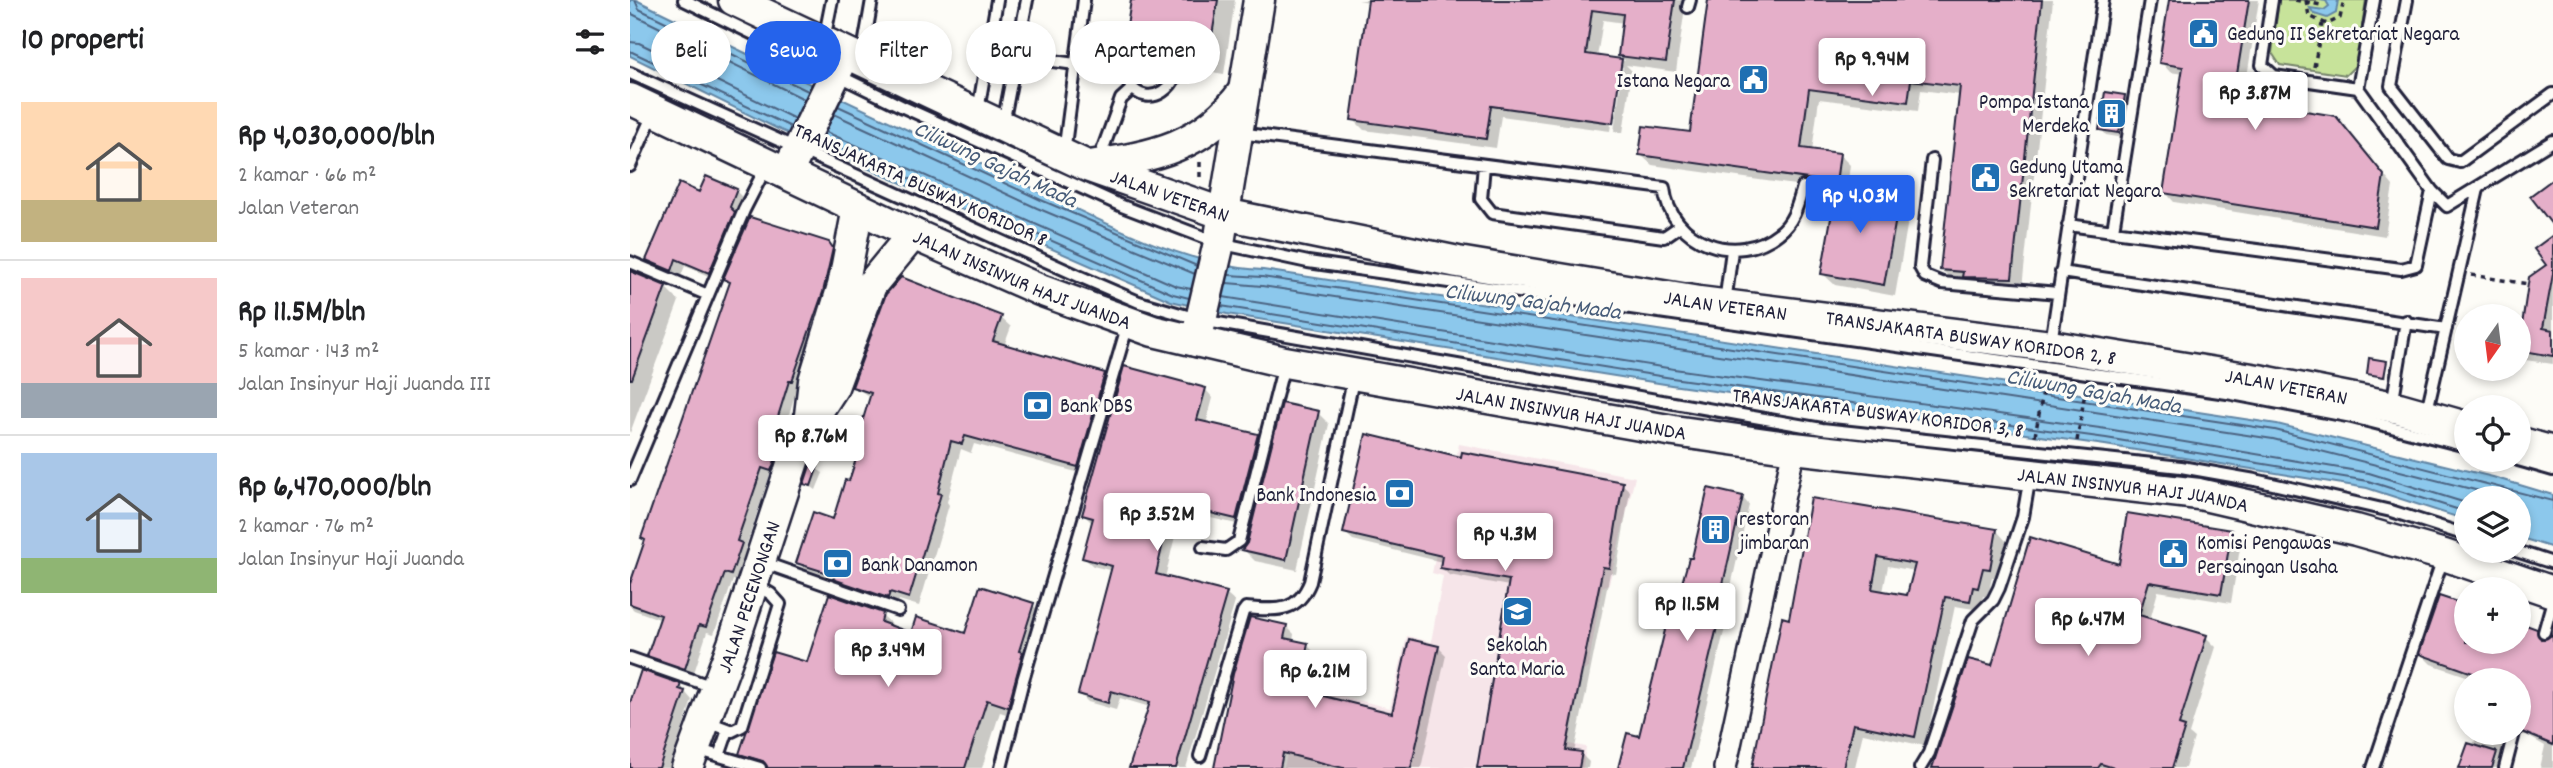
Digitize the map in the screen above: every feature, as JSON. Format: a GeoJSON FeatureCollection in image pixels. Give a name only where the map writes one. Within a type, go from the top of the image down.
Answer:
{"type":"FeatureCollection","features":[{"type":"Feature","properties":{"kind":"main road"},"geometry":{"type":"LineString","coordinates":[[1200,325],[1220,236],[1259,0]]}},
{"type":"Feature","properties":{"kind":"main road","name":"JALAN VETERAN"},"geometry":{"type":"LineString","coordinates":[[751,4],[776,21]]}},
{"type":"Feature","properties":{"kind":"main road","name":"JALAN VETERAN"},"geometry":{"type":"LineString","coordinates":[[841,65],[990,121],[1083,162],[1195,204],[1220,236],[1458,262],[1725,305],[2050,346],[2391,407],[2454,424]]}},
{"type":"Feature","properties":{"kind":"main road"},"geometry":{"type":"LineString","coordinates":[[788,158],[827,84]]}},
{"type":"Feature","properties":{"kind":"main road"},"geometry":{"type":"LineString","coordinates":[[1083,162],[1149,156],[1190,141],[1221,119],[1244,91]]}},
{"type":"Feature","properties":{"kind":"main road","name":"JALAN INSINYUR HAJI JUANDA"},"geometry":{"type":"LineString","coordinates":[[642,105],[788,158],[858,208],[913,234],[1128,324],[1200,325],[1285,362],[1674,431],[1794,448],[2199,494],[2356,530],[2444,555],[2553,592]]}},
{"type":"Feature","properties":{"kind":"main road","name":"JALAN PECENONGAN"},"geometry":{"type":"LineString","coordinates":[[809,424],[814,381],[843,286],[858,208]]}},
{"type":"Feature","properties":{"kind":"main road","name":"JALAN PECENONGAN"},"geometry":{"type":"LineString","coordinates":[[707,745],[717,689],[794,458],[809,424],[834,387],[871,285],[913,234]]}},
{"type":"Feature","properties":{"kind":"main road"},"geometry":{"type":"LineString","coordinates":[[2531,446],[2553,452]]}},
{"type":"Feature","properties":{"kind":"street"},"geometry":{"type":"LineString","coordinates":[[1725,768],[1794,448]]}},
{"type":"Feature","properties":{"kind":"lane","name":"TRANSJAKARTA BUSWAY KORIDOR 2, 8"},"geometry":{"type":"LineString","coordinates":[[684,0],[745,25]]}},
{"type":"Feature","properties":{"kind":"lane"},"geometry":{"type":"LineString","coordinates":[[832,0],[834,21]]}},
{"type":"Feature","properties":{"kind":"lane"},"geometry":{"type":"LineString","coordinates":[[841,58],[872,0]]}},
{"type":"Feature","properties":{"kind":"lane"},"geometry":{"type":"LineString","coordinates":[[990,121],[997,0]]}},
{"type":"Feature","properties":{"kind":"lane"},"geometry":{"type":"LineString","coordinates":[[1023,21],[1027,0]]}},
{"type":"Feature","properties":{"kind":"lane"},"geometry":{"type":"LineString","coordinates":[[1081,21],[1084,0]]}},
{"type":"Feature","properties":{"kind":"lane"},"geometry":{"type":"LineString","coordinates":[[2050,346],[2103,0]]}},
{"type":"Feature","properties":{"kind":"lane"},"geometry":{"type":"LineString","coordinates":[[2113,230],[2150,0]]}},
{"type":"Feature","properties":{"kind":"lane"},"geometry":{"type":"LineString","coordinates":[[2272,0],[2262,65],[2274,76],[2358,88]]}},
{"type":"Feature","properties":{"kind":"lane"},"geometry":{"type":"LineString","coordinates":[[2374,0],[2358,88],[2432,191],[2446,206],[2553,141]]}},
{"type":"Feature","properties":{"kind":"lane"},"geometry":{"type":"LineString","coordinates":[[2407,0],[2391,86],[2448,159],[2460,162],[2553,94]]}},
{"type":"Feature","properties":{"kind":"lane","name":"TRANSJAKARTA BUSWAY KORIDOR 2, 8"},"geometry":{"type":"LineString","coordinates":[[841,66],[1122,206],[1308,262],[2227,393],[2352,417],[2454,443]]}},
{"type":"Feature","properties":{"kind":"lane","name":"TRANSJAKARTA BUSWAY KORIDOR 8"},"geometry":{"type":"LineString","coordinates":[[630,73],[788,158],[1200,325]]}},
{"type":"Feature","properties":{"kind":"lane"},"geometry":{"type":"LineString","coordinates":[[990,121],[1005,84]]}},
{"type":"Feature","properties":{"kind":"lane"},"geometry":{"type":"LineString","coordinates":[[1077,84],[1083,162]]}},
{"type":"Feature","properties":{"kind":"lane"},"geometry":{"type":"LineString","coordinates":[[1129,84],[1132,89],[1145,96],[1159,94],[1172,84]]}},
{"type":"Feature","properties":{"kind":"lane"},"geometry":{"type":"LineString","coordinates":[[1083,162],[1121,99],[1132,89]]}},
{"type":"Feature","properties":{"kind":"lane"},"geometry":{"type":"LineString","coordinates":[[630,166],[642,105]]}},
{"type":"Feature","properties":{"kind":"lane"},"geometry":{"type":"LineString","coordinates":[[1236,132],[1664,188],[1666,200],[1680,226],[1703,244],[1732,250],[1758,246],[1780,232],[1796,212],[1803,187]]}},
{"type":"Feature","properties":{"kind":"lane"},"geometry":{"type":"LineString","coordinates":[[630,481],[708,295],[788,158]]}},
{"type":"Feature","properties":{"kind":"lane"},"geometry":{"type":"LineString","coordinates":[[1932,159],[1920,267],[1925,276],[1942,283],[2058,293]]}},
{"type":"Feature","properties":{"kind":"lane"},"geometry":{"type":"LineString","coordinates":[[1484,164],[1481,199],[1492,214],[1664,237],[1680,226]]}},
{"type":"Feature","properties":{"kind":"lane"},"geometry":{"type":"LineString","coordinates":[[2426,416],[2478,189]]}},
{"type":"Feature","properties":{"kind":"lane"},"geometry":{"type":"LineString","coordinates":[[2068,225],[2401,269],[2416,265],[2432,191]]}},
{"type":"Feature","properties":{"kind":"lane"},"geometry":{"type":"LineString","coordinates":[[1725,305],[1732,250]]}},
{"type":"Feature","properties":{"kind":"lane"},"geometry":{"type":"LineString","coordinates":[[630,262],[708,295]]}},
{"type":"Feature","properties":{"kind":"lane"},"geometry":{"type":"LineString","coordinates":[[2061,272],[2446,328]]}},
{"type":"Feature","properties":{"kind":"lane"},"geometry":{"type":"LineString","coordinates":[[2391,407],[2406,321]]}},
{"type":"Feature","properties":{"kind":"lane"},"geometry":{"type":"LineString","coordinates":[[1001,768],[1023,680],[1128,324]]}},
{"type":"Feature","properties":{"kind":"lane","name":"TRANSJAKARTA BUSWAY KORIDOR 3, 8"},"geometry":{"type":"LineString","coordinates":[[1200,325],[1822,429],[2181,467],[2256,480],[2391,511],[2454,531]]}},
{"type":"Feature","properties":{"kind":"lane"},"geometry":{"type":"LineString","coordinates":[[1203,547],[1226,550],[1239,541],[1285,362]]}},
{"type":"Feature","properties":{"kind":"lane"},"geometry":{"type":"LineString","coordinates":[[1200,756],[1243,612],[1246,608],[1272,610],[1293,606],[1304,598],[1310,582],[1354,374]]}},
{"type":"Feature","properties":{"kind":"lane"},"geometry":{"type":"LineString","coordinates":[[2531,464],[2553,470]]}},
{"type":"Feature","properties":{"kind":"lane"},"geometry":{"type":"LineString","coordinates":[[1920,768],[1929,753],[1973,620],[1993,600],[1999,588],[2023,517],[2031,473]]}},
{"type":"Feature","properties":{"kind":"lane"},"geometry":{"type":"LineString","coordinates":[[2373,768],[2444,555]]}},
{"type":"Feature","properties":{"kind":"lane"},"geometry":{"type":"LineString","coordinates":[[2531,556],[2553,563]]}},
{"type":"Feature","properties":{"kind":"lane"},"geometry":{"type":"LineString","coordinates":[[757,573],[898,610]]}},
{"type":"Feature","properties":{"kind":"lane"},"geometry":{"type":"LineString","coordinates":[[707,745],[742,726],[780,604],[757,573]]}},
{"type":"Feature","properties":{"kind":"lane"},"geometry":{"type":"LineString","coordinates":[[2544,632],[2553,600]]}},
{"type":"Feature","properties":{"kind":"lane"},"geometry":{"type":"LineString","coordinates":[[630,658],[717,689]]}},
{"type":"Feature","properties":{"kind":"lane"},"geometry":{"type":"LineString","coordinates":[[707,745],[760,768]]}},
{"type":"Feature","properties":{"kind":"lane"},"geometry":{"type":"LineString","coordinates":[[2505,768],[2511,745]]}},
{"type":"Feature","properties":{"kind":"path"},"geometry":{"type":"LineString","coordinates":[[2295,0],[2321,5]]}},
{"type":"Feature","properties":{"kind":"path"},"geometry":{"type":"LineString","coordinates":[[2306,1],[2309,16],[2322,24],[2332,23],[2340,18],[2344,0]]}},
{"type":"Feature","properties":{"kind":"path"},"geometry":{"type":"LineString","coordinates":[[2311,82],[2322,24]]}},
{"type":"Feature","properties":{"kind":"path"},"geometry":{"type":"LineString","coordinates":[[1190,141],[1200,159],[1201,174],[1195,204]]}},
{"type":"Feature","properties":{"kind":"path"},"geometry":{"type":"LineString","coordinates":[[2459,273],[2528,284]]}},
{"type":"Feature","properties":{"kind":"path"},"geometry":{"type":"LineString","coordinates":[[2035,439],[2045,377]]}},
{"type":"Feature","properties":{"kind":"path"},"geometry":{"type":"LineString","coordinates":[[2076,447],[2086,384]]}},
{"type":"Feature","properties":{"kind":"shaded area","name":"Sekolah Santa Maria"},"geometry":{"type":"Polygon","coordinates":[[[1459,444],[1635,477],[1609,584],[1602,587],[1588,668],[1582,672],[1569,744],[1586,747],[1583,768],[1284,768],[1302,686],[1390,708],[1407,636],[1431,642],[1443,576],[1432,573],[1459,444]]]}},
{"type":"Feature","properties":{"kind":"green space"},"geometry":{"type":"Polygon","coordinates":[[[2279,0],[2366,0],[2356,65],[2346,75],[2280,65],[2272,53],[2279,0]]]}},
{"type":"Feature","properties":{"kind":"water"},"geometry":{"type":"Polygon","coordinates":[[[630,0],[636,0],[680,21],[651,21],[651,66],[630,56],[630,0]]]}},
{"type":"Feature","properties":{"kind":"water"},"geometry":{"type":"Polygon","coordinates":[[[2320,0],[2338,0],[2336,13],[2327,18],[2314,14],[2310,8],[2324,10],[2329,6],[2326,1],[2320,0]]]}},
{"type":"Feature","properties":{"kind":"water"},"geometry":{"type":"Polygon","coordinates":[[[731,46],[745,53],[745,84],[810,84],[1139,238],[1202,260],[1233,267],[2277,424],[2454,467],[2454,472],[2473,472],[2523,486],[2454,486],[2454,516],[2367,488],[2105,445],[1671,385],[1227,314],[1171,301],[778,129],[687,84],[731,84],[731,46]]]}},
{"type":"Feature","properties":{"kind":"water"},"geometry":{"type":"Polygon","coordinates":[[[2531,488],[2553,495],[2553,548],[2531,541],[2531,488]]]}},
{"type":"Feature","properties":{"kind":"building"},"geometry":{"type":"Polygon","coordinates":[[[1131,0],[1218,0],[1214,21],[1128,21],[1131,0]]]}},
{"type":"Feature","properties":{"kind":"building"},"geometry":{"type":"Polygon","coordinates":[[[1368,0],[1675,0],[1666,62],[1618,56],[1623,14],[1592,10],[1586,54],[1622,59],[1613,123],[1491,106],[1486,139],[1351,120],[1368,0]]]}},
{"type":"Feature","properties":{"kind":"building"},"geometry":{"type":"Polygon","coordinates":[[[1708,0],[2042,0],[2012,278],[1962,277],[1963,272],[1940,270],[1960,86],[1911,80],[1908,102],[1809,89],[1801,148],[1840,153],[1836,183],[1639,155],[1643,126],[1690,132],[1708,0]]]}},
{"type":"Feature","properties":{"kind":"building"},"geometry":{"type":"Polygon","coordinates":[[[2169,0],[2249,0],[2233,99],[2336,116],[2384,175],[2376,227],[2163,193],[2183,67],[2159,63],[2169,0]]]}},
{"type":"Feature","properties":{"kind":"building","name":"Pompa Istana Merdeka"},"geometry":{"type":"Polygon","coordinates":[[[2105,92],[2125,95],[2119,133],[2099,130],[2105,92]]]}},
{"type":"Feature","properties":{"kind":"building"},"geometry":{"type":"Polygon","coordinates":[[[706,176],[737,189],[730,207],[735,212],[709,273],[676,259],[672,271],[646,260],[679,183],[699,192],[706,176]]]}},
{"type":"Feature","properties":{"kind":"building"},"geometry":{"type":"Polygon","coordinates":[[[2553,179],[2553,226],[2530,196],[2553,179]]]}},
{"type":"Feature","properties":{"kind":"building"},"geometry":{"type":"Polygon","coordinates":[[[1837,185],[1900,196],[1884,285],[1821,274],[1837,185]]]}},
{"type":"Feature","properties":{"kind":"building"},"geometry":{"type":"Polygon","coordinates":[[[750,217],[829,242],[833,248],[823,292],[792,381],[789,381],[768,449],[778,452],[771,471],[762,468],[737,541],[742,543],[731,575],[725,573],[706,627],[699,625],[685,669],[647,656],[661,615],[630,604],[630,584],[645,540],[641,538],[730,282],[723,279],[750,217]]]}},
{"type":"Feature","properties":{"kind":"building"},"geometry":{"type":"Polygon","coordinates":[[[2553,235],[2553,274],[2543,328],[2553,330],[2553,356],[2531,352],[2531,304],[2525,304],[2529,277],[2546,265],[2534,249],[2553,235]]]}},
{"type":"Feature","properties":{"kind":"building"},"geometry":{"type":"Polygon","coordinates":[[[630,271],[666,286],[632,379],[630,379],[630,271]]]}},
{"type":"Feature","properties":{"kind":"building"},"geometry":{"type":"Polygon","coordinates":[[[901,277],[1002,316],[993,341],[1105,373],[1078,467],[965,436],[962,444],[951,441],[938,493],[941,494],[909,598],[890,592],[888,598],[833,579],[835,575],[796,563],[813,512],[833,519],[845,480],[849,481],[862,440],[857,439],[871,393],[852,387],[886,294],[901,277]]]}},
{"type":"Feature","properties":{"kind":"building"},"geometry":{"type":"Polygon","coordinates":[[[2369,358],[2387,361],[2384,377],[2367,374],[2369,358]]]}},
{"type":"Feature","properties":{"kind":"building"},"geometry":{"type":"Polygon","coordinates":[[[1124,366],[1206,388],[1197,420],[1258,434],[1236,519],[1173,504],[1163,543],[1156,574],[1227,592],[1176,768],[1129,768],[1150,702],[1111,691],[1108,703],[1078,694],[1112,566],[1082,558],[1093,518],[1082,515],[1124,366]]]}},
{"type":"Feature","properties":{"kind":"building"},"geometry":{"type":"Polygon","coordinates":[[[1282,403],[1319,411],[1286,560],[1242,550],[1247,543],[1282,403]]]}},
{"type":"Feature","properties":{"kind":"building"},"geometry":{"type":"Polygon","coordinates":[[[1366,434],[1461,457],[1462,452],[1623,482],[1609,568],[1603,567],[1566,750],[1582,752],[1579,768],[1477,768],[1509,580],[1440,568],[1442,556],[1343,533],[1366,434]]]}},
{"type":"Feature","properties":{"kind":"building"},"geometry":{"type":"Polygon","coordinates":[[[811,463],[818,466],[811,486],[804,484],[811,463]]]}},
{"type":"Feature","properties":{"kind":"building"},"geometry":{"type":"Polygon","coordinates":[[[1708,488],[1743,496],[1721,593],[1725,594],[1683,768],[1618,768],[1627,733],[1639,736],[1678,582],[1682,583],[1689,558],[1692,558],[1708,488]]]}},
{"type":"Feature","properties":{"kind":"building"},"geometry":{"type":"Polygon","coordinates":[[[1811,498],[1997,529],[1990,569],[1983,568],[1978,588],[1973,587],[1970,601],[1945,597],[1915,737],[1853,724],[1843,768],[1752,768],[1782,617],[1789,619],[1811,498]],[[1878,557],[1872,589],[1907,595],[1915,564],[1878,557]]]}},
{"type":"Feature","properties":{"kind":"building"},"geometry":{"type":"Polygon","coordinates":[[[2127,513],[2232,530],[2221,594],[2149,582],[2139,615],[2207,635],[2179,725],[2185,727],[2172,768],[2114,768],[2101,764],[2098,768],[1932,768],[1968,659],[1992,665],[2030,537],[2119,564],[2127,513]]]}},
{"type":"Feature","properties":{"kind":"building"},"geometry":{"type":"Polygon","coordinates":[[[980,586],[1034,603],[1019,651],[1023,652],[1008,707],[987,700],[965,768],[768,768],[763,761],[739,754],[773,652],[807,662],[829,594],[883,613],[881,622],[911,633],[916,617],[965,633],[980,586]]]}},
{"type":"Feature","properties":{"kind":"building"},"geometry":{"type":"Polygon","coordinates":[[[2439,596],[2454,601],[2454,654],[2531,654],[2531,627],[2537,629],[2541,639],[2553,635],[2553,745],[2531,736],[2531,668],[2458,668],[2419,654],[2439,596]]]}},
{"type":"Feature","properties":{"kind":"building"},"geometry":{"type":"Polygon","coordinates":[[[1250,617],[1287,625],[1284,638],[1308,643],[1299,690],[1392,713],[1409,639],[1439,646],[1411,768],[1343,768],[1283,753],[1280,768],[1214,768],[1233,674],[1250,617]]]}},
{"type":"Feature","properties":{"kind":"building"},"geometry":{"type":"Polygon","coordinates":[[[641,670],[681,684],[679,689],[685,691],[659,768],[630,768],[630,703],[641,670]]]}},
{"type":"Feature","properties":{"kind":"building"},"geometry":{"type":"Polygon","coordinates":[[[2467,745],[2497,752],[2492,768],[2459,768],[2467,745]]]}},
{"type":"Feature","properties":{"kind":"place","name":"Gedung II Sekretariat Negara"},"geometry":{"type":"Point","coordinates":[2204,33]}},
{"type":"Feature","properties":{"kind":"place","name":"Istana Negara"},"geometry":{"type":"Point","coordinates":[1753,80]}},
{"type":"Feature","properties":{"kind":"place","name":"Pompa Istana Merdeka"},"geometry":{"type":"Point","coordinates":[2112,113]}},
{"type":"Feature","properties":{"kind":"place","name":"Gedung Utama Sekretariat Negara"},"geometry":{"type":"Point","coordinates":[1986,178]}},
{"type":"Feature","properties":{"kind":"place","name":"Bank DBS"},"geometry":{"type":"Point","coordinates":[1037,405]}},
{"type":"Feature","properties":{"kind":"place","name":"Bank Indonesia"},"geometry":{"type":"Point","coordinates":[1399,494]}},
{"type":"Feature","properties":{"kind":"place","name":"restoran jimbaran"},"geometry":{"type":"Point","coordinates":[1716,530]}},
{"type":"Feature","properties":{"kind":"place","name":"Komisi Pengawas Persaingan Usaha"},"geometry":{"type":"Point","coordinates":[2174,554]}},
{"type":"Feature","properties":{"kind":"place","name":"Bank Danamon"},"geometry":{"type":"Point","coordinates":[838,564]}},
{"type":"Feature","properties":{"kind":"place","name":"Sekolah Santa Maria"},"geometry":{"type":"Point","coordinates":[1517,612]}},
{"type":"Feature","properties":{"kind":"water label","name":"Ciliwung Gajah Mada"},"geometry":{"type":"Point","coordinates":[996,163]}},
{"type":"Feature","properties":{"kind":"water label","name":"Ciliwung Gajah Mada"},"geometry":{"type":"Point","coordinates":[1533,300]}},
{"type":"Feature","properties":{"kind":"water label","name":"Ciliwung Gajah Mada"},"geometry":{"type":"Point","coordinates":[2094,390]}}]}
